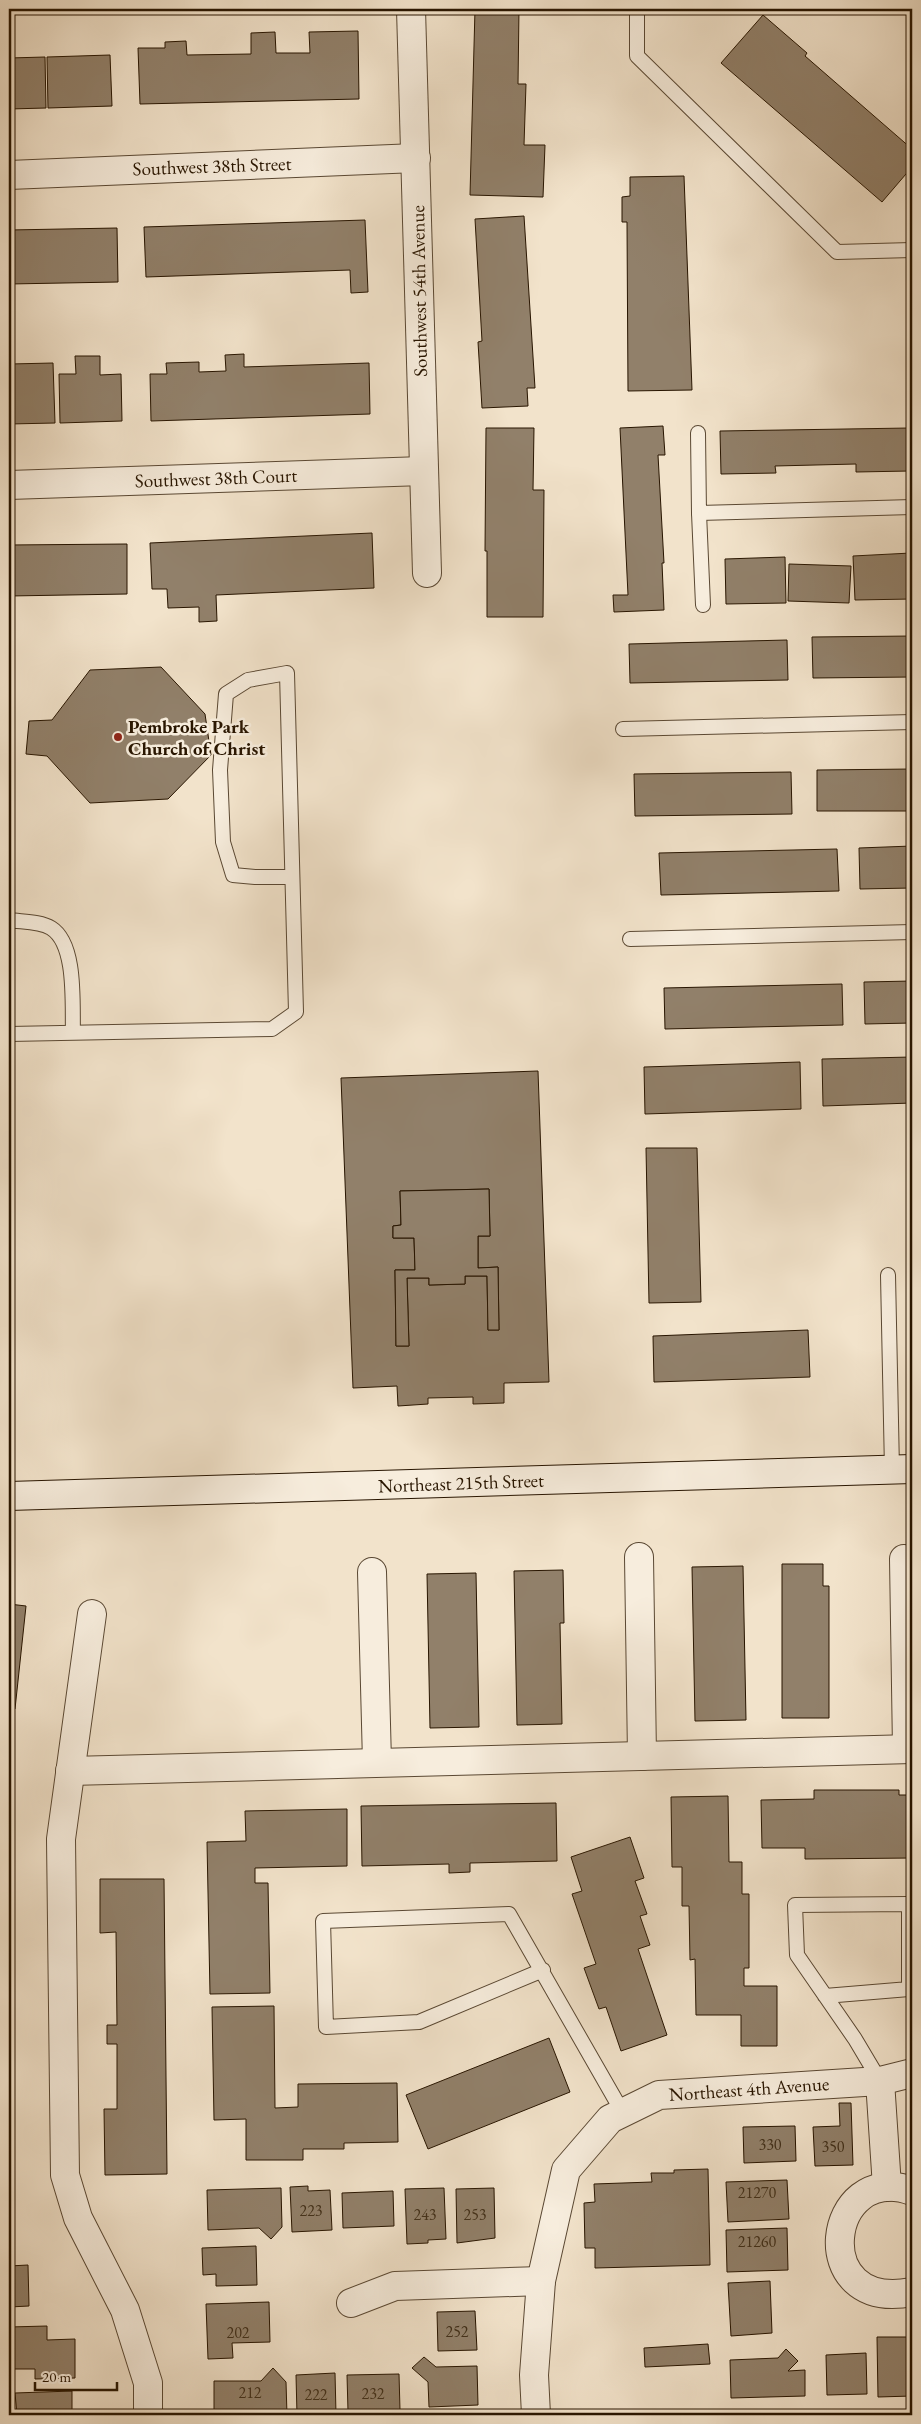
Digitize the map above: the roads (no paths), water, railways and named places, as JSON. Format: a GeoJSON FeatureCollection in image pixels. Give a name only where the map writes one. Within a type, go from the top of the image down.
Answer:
{"type":"FeatureCollection","features":[{"type":"Feature","properties":{"kind":"street","name":"Southwest 54th Avenue"},"geometry":{"type":"LineString","coordinates":[[411,9],[427,573]]}},
{"type":"Feature","properties":{"kind":"street","name":"Southwest 38th Street"},"geometry":{"type":"LineString","coordinates":[[9,175],[416,158]]}},
{"type":"Feature","properties":{"kind":"street","name":"Southwest 38th Court"},"geometry":{"type":"LineString","coordinates":[[9,486],[423,471]]}},
{"type":"Feature","properties":{"kind":"street","name":"Northeast 215th Street"},"geometry":{"type":"LineString","coordinates":[[9,1496],[902,1470]]}},
{"type":"Feature","properties":{"kind":"street"},"geometry":{"type":"LineString","coordinates":[[639,1558],[642,1756]]}},
{"type":"Feature","properties":{"kind":"street"},"geometry":{"type":"LineString","coordinates":[[70,1771],[910,1749],[904,1559]]}},
{"type":"Feature","properties":{"kind":"street"},"geometry":{"type":"LineString","coordinates":[[372,1572],[377,1762]]}},
{"type":"Feature","properties":{"kind":"street"},"geometry":{"type":"LineString","coordinates":[[92,1614],[61,1839],[65,2175],[78,2218],[125,2310],[148,2383],[148,2415]]}},
{"type":"Feature","properties":{"kind":"street","name":"Northeast 4th Avenue"},"geometry":{"type":"LineString","coordinates":[[536,2415],[534,2376],[541,2281],[566,2170],[610,2119],[660,2095],[880,2081],[912,2073]]}},
{"type":"Feature","properties":{"kind":"street"},"geometry":{"type":"LineString","coordinates":[[880,2081],[899,2189],[869,2192],[854,2203],[844,2218],[838,2236],[840,2254],[847,2270],[860,2284],[876,2293],[894,2296],[912,2292]]}},
{"type":"Feature","properties":{"kind":"street"},"geometry":{"type":"LineString","coordinates":[[351,2303],[396,2286],[541,2281]]}},
{"type":"Feature","properties":{"kind":"lane"},"geometry":{"type":"LineString","coordinates":[[636,9],[637,56],[837,252],[912,250]]}},
{"type":"Feature","properties":{"kind":"lane"},"geometry":{"type":"LineString","coordinates":[[698,433],[703,605]]}},
{"type":"Feature","properties":{"kind":"lane"},"geometry":{"type":"LineString","coordinates":[[699,513],[912,507]]}},
{"type":"Feature","properties":{"kind":"lane"},"geometry":{"type":"LineString","coordinates":[[9,1034],[272,1029],[296,1012],[287,673],[248,680],[226,694],[220,770],[223,842],[233,875],[255,878],[292,876]]}},
{"type":"Feature","properties":{"kind":"lane"},"geometry":{"type":"LineString","coordinates":[[623,729],[912,722]]}},
{"type":"Feature","properties":{"kind":"lane"},"geometry":{"type":"LineString","coordinates":[[9,920],[43,925],[56,932],[64,942],[70,977],[73,1032]]}},
{"type":"Feature","properties":{"kind":"lane"},"geometry":{"type":"LineString","coordinates":[[630,939],[912,932]]}},
{"type":"Feature","properties":{"kind":"lane"},"geometry":{"type":"LineString","coordinates":[[888,1276],[902,1470]]}},
{"type":"Feature","properties":{"kind":"lane"},"geometry":{"type":"LineString","coordinates":[[825,1996],[909,1989],[909,1904],[795,1905],[797,1956],[855,2039],[880,2081]]}},
{"type":"Feature","properties":{"kind":"lane"},"geometry":{"type":"LineString","coordinates":[[543,1970],[419,2022],[326,2026],[322,1921],[510,1914],[543,1970],[623,2113]]}},
{"type":"Feature","properties":{"kind":"place","name":"Pembroke Park Church of Christ"},"geometry":{"type":"Point","coordinates":[118,737]}}]}
